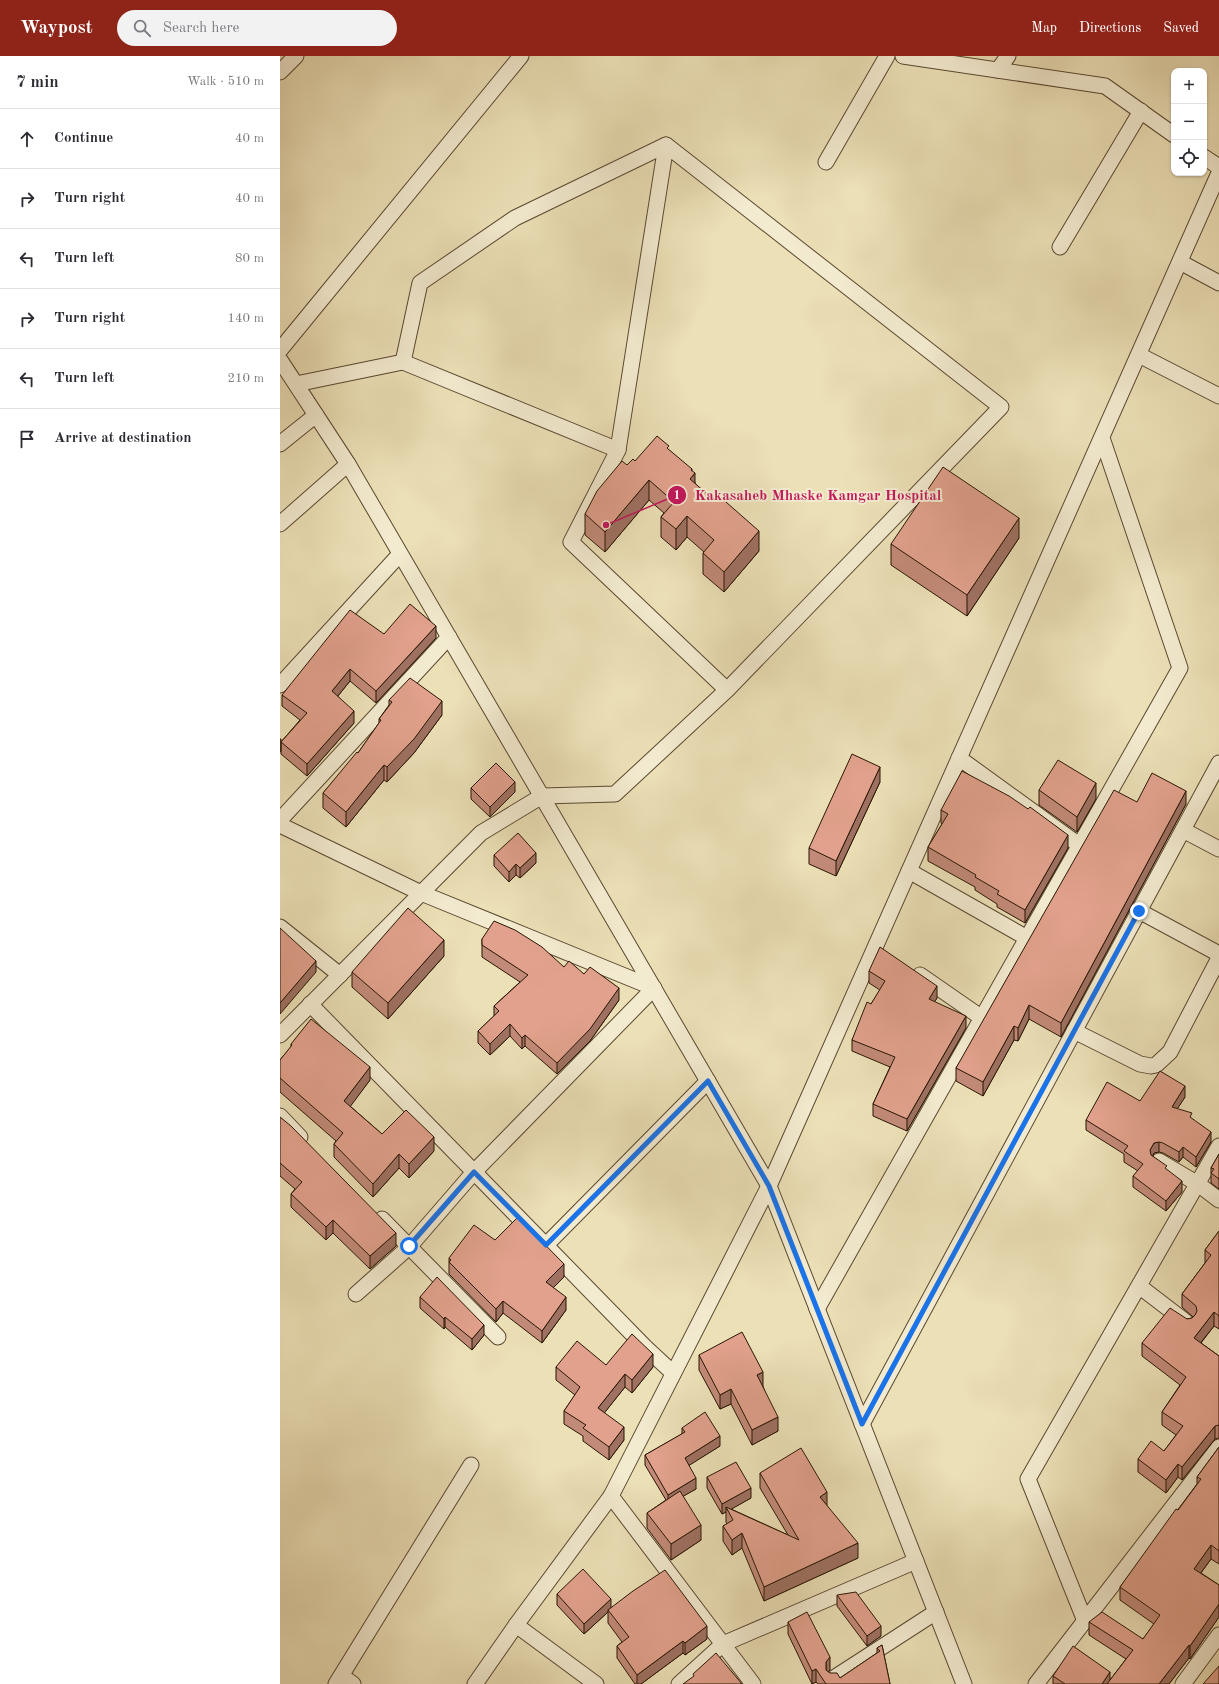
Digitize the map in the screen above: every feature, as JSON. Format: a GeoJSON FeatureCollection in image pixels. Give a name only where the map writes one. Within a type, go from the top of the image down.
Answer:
{"type":"FeatureCollection","features":[{"type":"Feature","properties":{"kind":"street"},"geometry":{"type":"LineString","coordinates":[[280,72],[296,56]]}},
{"type":"Feature","properties":{"kind":"street"},"geometry":{"type":"LineString","coordinates":[[826,162],[887,56]]}},
{"type":"Feature","properties":{"kind":"street"},"geometry":{"type":"LineString","coordinates":[[903,56],[1105,86],[1171,133]]}},
{"type":"Feature","properties":{"kind":"street"},"geometry":{"type":"LineString","coordinates":[[998,70],[1008,56]]}},
{"type":"Feature","properties":{"kind":"street"},"geometry":{"type":"LineString","coordinates":[[280,350],[515,58]]}},
{"type":"Feature","properties":{"kind":"street"},"geometry":{"type":"LineString","coordinates":[[1060,247],[1141,112]]}},
{"type":"Feature","properties":{"kind":"street"},"geometry":{"type":"LineString","coordinates":[[403,362],[420,283],[515,218],[666,145]]}},
{"type":"Feature","properties":{"kind":"street"},"geometry":{"type":"LineString","coordinates":[[666,145],[618,450],[571,542],[727,690]]}},
{"type":"Feature","properties":{"kind":"street"},"geometry":{"type":"LineString","coordinates":[[280,1035],[481,833],[542,796],[615,794],[727,690],[1001,407],[666,145]]}},
{"type":"Feature","properties":{"kind":"street"},"geometry":{"type":"LineString","coordinates":[[1207,159],[1219,167]]}},
{"type":"Feature","properties":{"kind":"street"},"geometry":{"type":"LineString","coordinates":[[475,1684],[516,1625],[611,1496],[769,1186],[1219,174]]}},
{"type":"Feature","properties":{"kind":"street"},"geometry":{"type":"LineString","coordinates":[[1180,262],[1219,283]]}},
{"type":"Feature","properties":{"kind":"street"},"geometry":{"type":"LineString","coordinates":[[1139,355],[1219,396]]}},
{"type":"Feature","properties":{"kind":"street"},"geometry":{"type":"LineString","coordinates":[[280,360],[348,464],[769,1186],[964,1684]]}},
{"type":"Feature","properties":{"kind":"street"},"geometry":{"type":"LineString","coordinates":[[296,384],[403,362],[618,450]]}},
{"type":"Feature","properties":{"kind":"street"},"geometry":{"type":"LineString","coordinates":[[280,444],[316,415]]}},
{"type":"Feature","properties":{"kind":"street"},"geometry":{"type":"LineString","coordinates":[[817,1309],[1180,668],[1102,438]]}},
{"type":"Feature","properties":{"kind":"street"},"geometry":{"type":"LineString","coordinates":[[280,524],[348,464]]}},
{"type":"Feature","properties":{"kind":"street"},"geometry":{"type":"LineString","coordinates":[[280,685],[400,554]]}},
{"type":"Feature","properties":{"kind":"street"},"geometry":{"type":"LineString","coordinates":[[280,820],[449,637]]}},
{"type":"Feature","properties":{"kind":"street"},"geometry":{"type":"LineString","coordinates":[[959,758],[1079,845]]}},
{"type":"Feature","properties":{"kind":"street"},"geometry":{"type":"LineString","coordinates":[[862,1424],[1219,763]]}},
{"type":"Feature","properties":{"kind":"street"},"geometry":{"type":"LineString","coordinates":[[280,826],[421,893],[654,988]]}},
{"type":"Feature","properties":{"kind":"street"},"geometry":{"type":"LineString","coordinates":[[1183,830],[1219,849]]}},
{"type":"Feature","properties":{"kind":"street"},"geometry":{"type":"LineString","coordinates":[[909,871],[1027,938]]}},
{"type":"Feature","properties":{"kind":"street"},"geometry":{"type":"LineString","coordinates":[[1139,911],[1219,954]]}},
{"type":"Feature","properties":{"kind":"street"},"geometry":{"type":"LineString","coordinates":[[280,927],[340,975]]}},
{"type":"Feature","properties":{"kind":"street"},"geometry":{"type":"LineString","coordinates":[[876,945],[889,953]]}},
{"type":"Feature","properties":{"kind":"street"},"geometry":{"type":"LineString","coordinates":[[1074,1031],[1140,1064],[1151,1066],[1156,1065],[1170,1052],[1219,958]]}},
{"type":"Feature","properties":{"kind":"street"},"geometry":{"type":"LineString","coordinates":[[908,966],[982,1018]]}},
{"type":"Feature","properties":{"kind":"street"},"geometry":{"type":"LineString","coordinates":[[356,1294],[409,1246],[474,1172],[654,988]]}},
{"type":"Feature","properties":{"kind":"street"},"geometry":{"type":"LineString","coordinates":[[310,1004],[673,1374]]}},
{"type":"Feature","properties":{"kind":"street"},"geometry":{"type":"LineString","coordinates":[[546,1245],[708,1081]]}},
{"type":"Feature","properties":{"kind":"street"},"geometry":{"type":"LineString","coordinates":[[280,1116],[308,1145]]}},
{"type":"Feature","properties":{"kind":"street"},"geometry":{"type":"LineString","coordinates":[[1085,1621],[1028,1479],[1219,1146]]}},
{"type":"Feature","properties":{"kind":"street"},"geometry":{"type":"LineString","coordinates":[[1159,1160],[1198,1184],[1219,1200]]}},
{"type":"Feature","properties":{"kind":"street"},"geometry":{"type":"LineString","coordinates":[[370,1207],[498,1337]]}},
{"type":"Feature","properties":{"kind":"street"},"geometry":{"type":"LineString","coordinates":[[1139,1286],[1188,1323]]}},
{"type":"Feature","properties":{"kind":"street"},"geometry":{"type":"LineString","coordinates":[[1036,1684],[1219,1446]]}},
{"type":"Feature","properties":{"kind":"street"},"geometry":{"type":"LineString","coordinates":[[343,1681],[471,1465]]}},
{"type":"Feature","properties":{"kind":"street"},"geometry":{"type":"LineString","coordinates":[[611,1496],[753,1684]]}},
{"type":"Feature","properties":{"kind":"street"},"geometry":{"type":"LineString","coordinates":[[679,1684],[723,1644],[916,1561]]}},
{"type":"Feature","properties":{"kind":"street"},"geometry":{"type":"LineString","coordinates":[[834,1678],[936,1612]]}},
{"type":"Feature","properties":{"kind":"street"},"geometry":{"type":"LineString","coordinates":[[516,1625],[596,1684]]}},
{"type":"Feature","properties":{"kind":"street"},"geometry":{"type":"LineString","coordinates":[[1183,1684],[1219,1635]]}},
{"type":"Feature","properties":{"kind":"building"},"geometry":{"type":"Polygon","coordinates":[[[657,436],[669,446],[667,448],[692,469],[691,470],[695,473],[690,479],[714,500],[718,495],[759,531],[724,572],[703,553],[714,540],[687,516],[676,529],[661,517],[674,502],[649,480],[605,532],[585,514],[597,491],[622,461],[627,465],[633,459],[635,461],[657,436]]]}},
{"type":"Feature","properties":{"kind":"building"},"geometry":{"type":"Polygon","coordinates":[[[943,467],[1019,518],[967,595],[891,544],[943,467]]]}},
{"type":"Feature","properties":{"kind":"building"},"geometry":{"type":"Polygon","coordinates":[[[410,604],[436,626],[376,691],[350,669],[332,691],[354,711],[307,764],[281,742],[307,713],[282,695],[350,610],[384,634],[410,604]]]}},
{"type":"Feature","properties":{"kind":"building"},"geometry":{"type":"Polygon","coordinates":[[[410,678],[442,701],[414,739],[387,767],[384,765],[346,812],[323,793],[357,752],[358,753],[381,720],[379,719],[392,702],[389,700],[410,678]]]}},
{"type":"Feature","properties":{"kind":"building"},"geometry":{"type":"Polygon","coordinates":[[[852,754],[880,767],[836,861],[809,848],[852,754]]]}},
{"type":"Feature","properties":{"kind":"building"},"geometry":{"type":"Polygon","coordinates":[[[1058,760],[1096,783],[1077,817],[1039,790],[1058,760]]]}},
{"type":"Feature","properties":{"kind":"building"},"geometry":{"type":"Polygon","coordinates":[[[496,763],[515,782],[490,807],[471,788],[496,763]]]}},
{"type":"Feature","properties":{"kind":"building"},"geometry":{"type":"Polygon","coordinates":[[[962,771],[1009,796],[1028,809],[1030,807],[1068,835],[1025,910],[997,894],[999,891],[975,877],[976,875],[928,847],[948,814],[941,810],[962,771]]]}},
{"type":"Feature","properties":{"kind":"building"},"geometry":{"type":"Polygon","coordinates":[[[1152,773],[1186,791],[1061,1023],[1029,1005],[1018,1028],[1014,1026],[983,1082],[956,1068],[1114,790],[1137,802],[1152,773]]]}},
{"type":"Feature","properties":{"kind":"building"},"geometry":{"type":"Polygon","coordinates":[[[518,833],[536,853],[520,868],[516,864],[509,872],[494,855],[518,833]]]}},
{"type":"Feature","properties":{"kind":"building"},"geometry":{"type":"Polygon","coordinates":[[[408,908],[444,940],[388,1003],[352,972],[408,908]]]}},
{"type":"Feature","properties":{"kind":"building"},"geometry":{"type":"Polygon","coordinates":[[[494,921],[515,930],[542,947],[564,967],[569,961],[584,974],[590,967],[619,988],[590,1029],[557,1063],[525,1035],[522,1038],[510,1024],[490,1044],[478,1031],[499,1011],[494,1006],[528,975],[482,945],[482,939],[494,921]]]}},
{"type":"Feature","properties":{"kind":"building"},"geometry":{"type":"Polygon","coordinates":[[[280,928],[316,961],[280,1003],[280,928]]]}},
{"type":"Feature","properties":{"kind":"building"},"geometry":{"type":"Polygon","coordinates":[[[880,947],[937,986],[929,999],[966,1016],[907,1119],[873,1104],[895,1057],[852,1040],[867,1002],[871,1004],[885,981],[869,971],[880,947]]]}},
{"type":"Feature","properties":{"kind":"building"},"geometry":{"type":"Polygon","coordinates":[[[311,1019],[370,1067],[344,1101],[382,1134],[406,1110],[434,1137],[409,1164],[399,1154],[373,1184],[334,1144],[343,1133],[280,1078],[280,1060],[311,1019]]]}},
{"type":"Feature","properties":{"kind":"building"},"geometry":{"type":"Polygon","coordinates":[[[1160,1071],[1185,1086],[1172,1107],[1192,1113],[1190,1117],[1211,1132],[1196,1157],[1183,1147],[1179,1152],[1163,1143],[1154,1143],[1150,1150],[1151,1155],[1167,1166],[1165,1168],[1182,1181],[1166,1201],[1133,1176],[1143,1164],[1124,1151],[1128,1146],[1086,1120],[1107,1082],[1140,1101],[1160,1071]]]}},
{"type":"Feature","properties":{"kind":"building"},"geometry":{"type":"Polygon","coordinates":[[[280,1117],[291,1126],[396,1233],[370,1256],[333,1220],[326,1227],[291,1194],[302,1182],[280,1163],[280,1117]]]}},
{"type":"Feature","properties":{"kind":"building"},"geometry":{"type":"Polygon","coordinates":[[[1219,1154],[1219,1179],[1211,1173],[1214,1169],[1211,1168],[1219,1154]]]}},
{"type":"Feature","properties":{"kind":"building"},"geometry":{"type":"Polygon","coordinates":[[[518,1217],[564,1264],[546,1282],[566,1297],[542,1331],[503,1301],[496,1309],[449,1262],[451,1260],[449,1258],[474,1225],[495,1240],[518,1217]]]}},
{"type":"Feature","properties":{"kind":"building"},"geometry":{"type":"Polygon","coordinates":[[[1219,1231],[1219,1316],[1214,1312],[1194,1338],[1219,1356],[1219,1425],[1215,1426],[1182,1467],[1178,1464],[1166,1480],[1138,1459],[1151,1441],[1164,1451],[1183,1426],[1162,1412],[1186,1377],[1142,1343],[1170,1308],[1187,1319],[1192,1318],[1195,1315],[1197,1311],[1196,1306],[1182,1294],[1211,1255],[1205,1250],[1219,1231]]]}},
{"type":"Feature","properties":{"kind":"building"},"geometry":{"type":"Polygon","coordinates":[[[437,1277],[484,1325],[472,1339],[445,1317],[444,1319],[420,1297],[437,1277]]]}},
{"type":"Feature","properties":{"kind":"building"},"geometry":{"type":"Polygon","coordinates":[[[742,1332],[763,1372],[757,1375],[778,1417],[752,1430],[731,1389],[720,1395],[699,1355],[742,1332]]]}},
{"type":"Feature","properties":{"kind":"building"},"geometry":{"type":"Polygon","coordinates":[[[632,1334],[653,1354],[632,1380],[625,1374],[598,1408],[624,1427],[609,1447],[583,1428],[586,1425],[564,1411],[580,1387],[556,1367],[577,1341],[606,1365],[632,1334]]]}},
{"type":"Feature","properties":{"kind":"building"},"geometry":{"type":"Polygon","coordinates":[[[705,1412],[720,1436],[685,1458],[696,1478],[668,1495],[645,1455],[685,1432],[682,1428],[705,1412]]]}},
{"type":"Feature","properties":{"kind":"building"},"geometry":{"type":"Polygon","coordinates":[[[1219,1447],[1219,1551],[1211,1545],[1194,1569],[1219,1585],[1219,1604],[1190,1646],[1189,1645],[1159,1684],[1107,1684],[1133,1650],[1089,1622],[1102,1612],[1143,1639],[1160,1615],[1120,1587],[1176,1509],[1178,1510],[1201,1479],[1197,1477],[1219,1447]]]}},
{"type":"Feature","properties":{"kind":"building"},"geometry":{"type":"Polygon","coordinates":[[[801,1448],[827,1492],[820,1497],[858,1543],[764,1587],[742,1533],[732,1540],[723,1526],[733,1520],[726,1507],[799,1540],[760,1473],[801,1448]]]}},
{"type":"Feature","properties":{"kind":"building"},"geometry":{"type":"Polygon","coordinates":[[[736,1462],[751,1488],[722,1504],[707,1477],[736,1462]]]}},
{"type":"Feature","properties":{"kind":"building"},"geometry":{"type":"Polygon","coordinates":[[[680,1491],[701,1525],[671,1544],[647,1513],[680,1491]]]}},
{"type":"Feature","properties":{"kind":"building"},"geometry":{"type":"Polygon","coordinates":[[[583,1569],[611,1599],[584,1624],[557,1594],[583,1569]]]}},
{"type":"Feature","properties":{"kind":"building"},"geometry":{"type":"Polygon","coordinates":[[[665,1570],[707,1626],[685,1643],[683,1641],[637,1675],[617,1646],[629,1637],[608,1610],[665,1570]]]}},
{"type":"Feature","properties":{"kind":"building"},"geometry":{"type":"Polygon","coordinates":[[[856,1592],[881,1626],[867,1636],[837,1595],[856,1592]]]}},
{"type":"Feature","properties":{"kind":"building"},"geometry":{"type":"Polygon","coordinates":[[[807,1612],[830,1657],[826,1662],[826,1670],[830,1673],[837,1673],[840,1678],[880,1651],[877,1648],[882,1645],[890,1684],[826,1684],[816,1669],[812,1671],[788,1622],[807,1612]]]}},
{"type":"Feature","properties":{"kind":"building"},"geometry":{"type":"Polygon","coordinates":[[[1073,1646],[1110,1672],[1102,1684],[1065,1684],[1053,1676],[1073,1646]]]}},
{"type":"Feature","properties":{"kind":"building"},"geometry":{"type":"Polygon","coordinates":[[[716,1653],[742,1684],[683,1684],[694,1676],[693,1674],[716,1653]]]}},
{"type":"Feature","properties":{"kind":"building"},"geometry":{"type":"Polygon","coordinates":[[[1219,1666],[1219,1684],[1203,1684],[1219,1666]]]}},
{"type":"Feature","properties":{"kind":"place","name":"Kakasaheb Mhaske Kamgar Hospital"},"geometry":{"type":"Point","coordinates":[606,525]}},
{"type":"Feature","properties":{"kind":"route"},"geometry":{"type":"LineString","coordinates":[[409,1246],[474,1172],[546,1245],[708,1081],[769,1186],[862,1424],[1139,911]]}}]}
